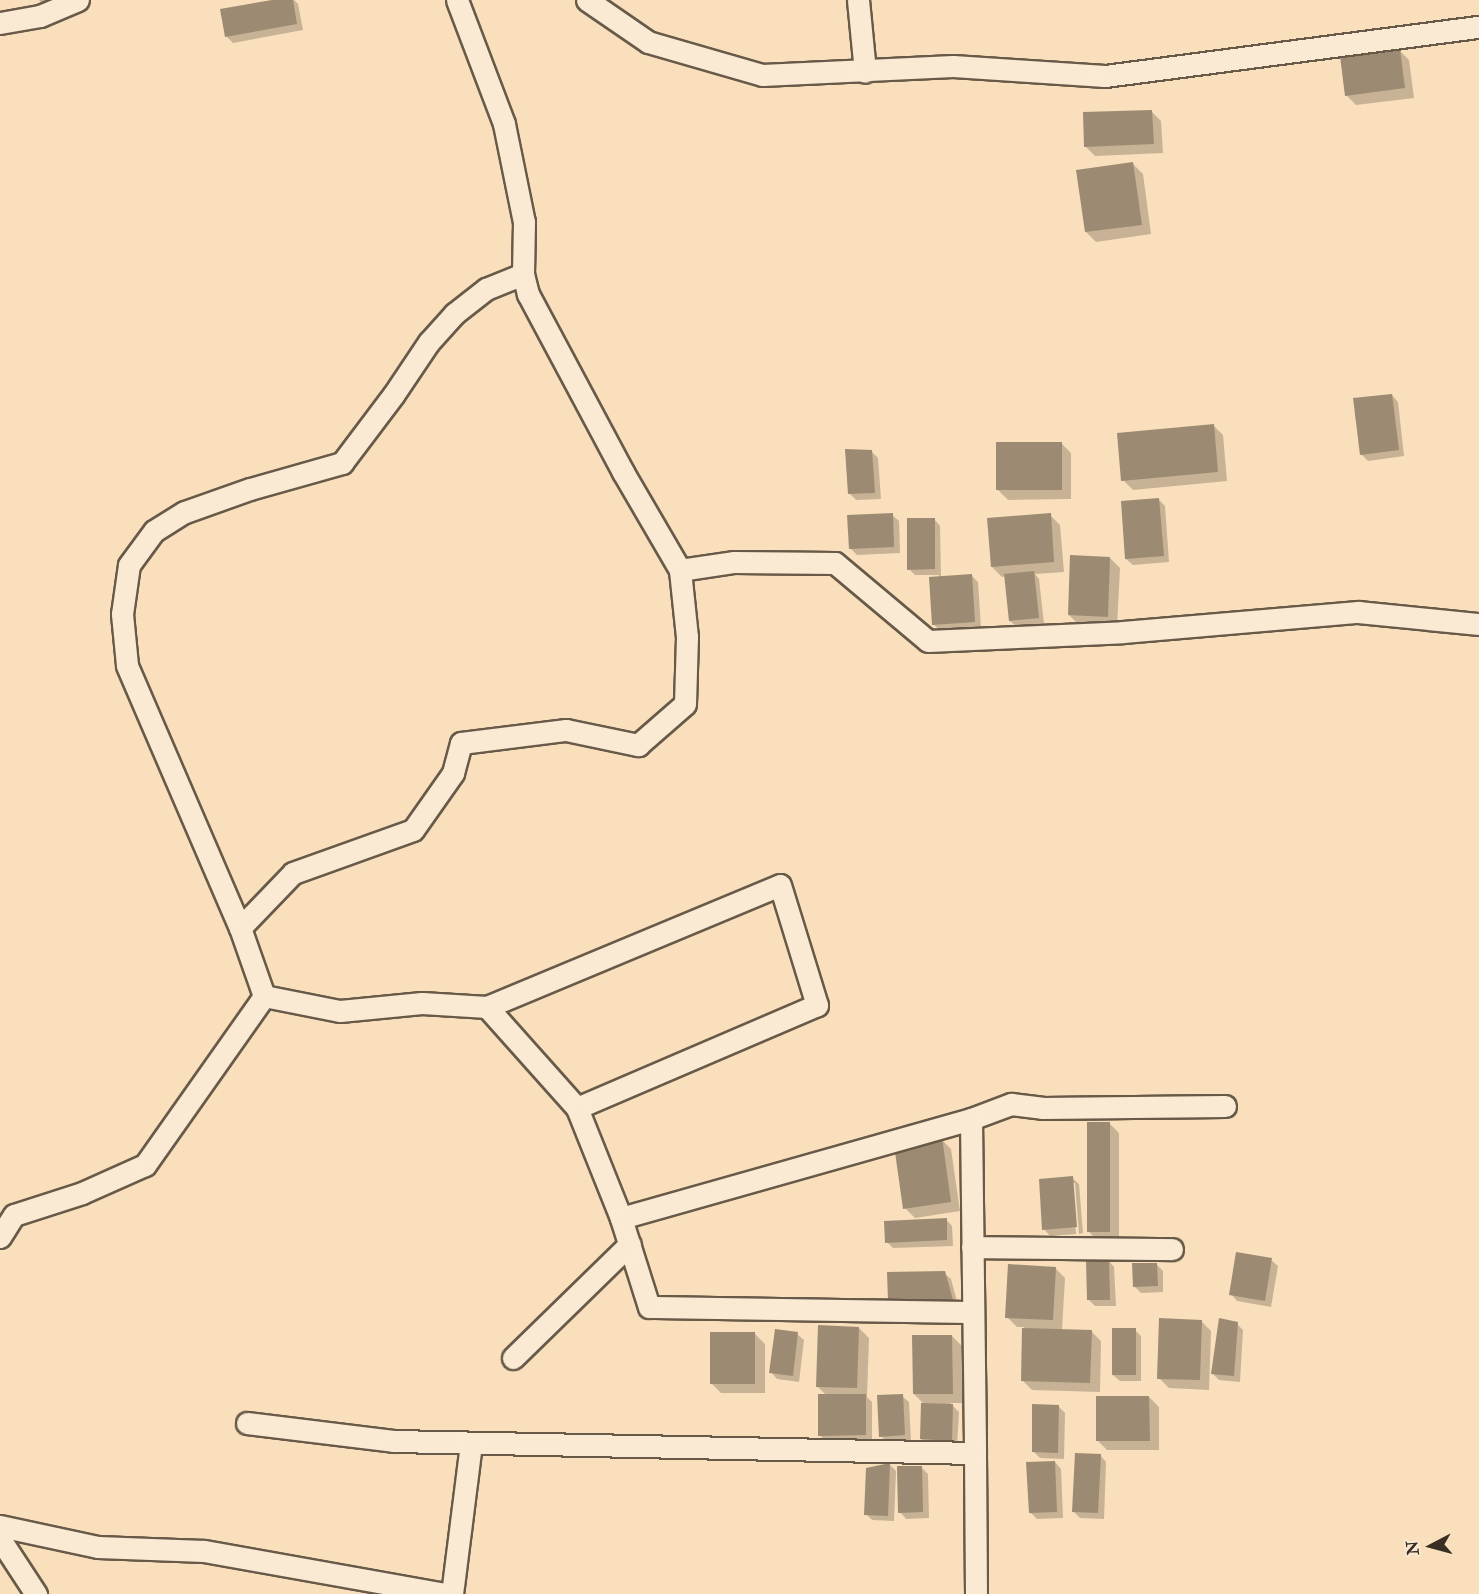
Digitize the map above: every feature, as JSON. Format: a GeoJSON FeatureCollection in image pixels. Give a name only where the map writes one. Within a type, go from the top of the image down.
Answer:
{"type":"FeatureCollection","features":[{"type":"Feature","properties":{"kind":"street"},"geometry":{"type":"LineString","coordinates":[[0,23],[40,16],[78,0]]}},
{"type":"Feature","properties":{"kind":"street"},"geometry":{"type":"LineString","coordinates":[[240,928],[293,873],[413,830],[453,772],[461,743],[566,730],[638,746],[685,704],[687,637],[680,570],[623,472],[528,294],[523,274],[524,222],[504,124],[457,0]]}},
{"type":"Feature","properties":{"kind":"street"},"geometry":{"type":"LineString","coordinates":[[587,0],[648,42],[762,75],[865,72],[953,66],[1105,76],[1479,27]]}},
{"type":"Feature","properties":{"kind":"street"},"geometry":{"type":"LineString","coordinates":[[858,0],[865,72]]}},
{"type":"Feature","properties":{"kind":"street"},"geometry":{"type":"LineString","coordinates":[[264,996],[240,928],[127,665],[122,614],[129,564],[154,531],[185,512],[250,489],[342,463],[394,394],[429,342],[454,314],[486,290],[523,274]]}},
{"type":"Feature","properties":{"kind":"street"},"geometry":{"type":"LineString","coordinates":[[680,570],[734,562],[835,563],[928,641],[1123,632],[1358,612],[1479,624]]}},
{"type":"Feature","properties":{"kind":"street"},"geometry":{"type":"LineString","coordinates":[[264,996],[340,1011],[422,1003],[487,1007],[780,885],[817,1005],[578,1108]]}},
{"type":"Feature","properties":{"kind":"street"},"geometry":{"type":"LineString","coordinates":[[0,1237],[14,1215],[82,1193],[145,1165],[264,996]]}},
{"type":"Feature","properties":{"kind":"street"},"geometry":{"type":"LineString","coordinates":[[487,1007],[578,1108],[621,1218],[649,1307],[973,1312]]}},
{"type":"Feature","properties":{"kind":"street"},"geometry":{"type":"LineString","coordinates":[[621,1218],[971,1119],[1011,1104],[1042,1108],[1225,1106]]}},
{"type":"Feature","properties":{"kind":"street"},"geometry":{"type":"LineString","coordinates":[[971,1119],[976,1594]]}},
{"type":"Feature","properties":{"kind":"street"},"geometry":{"type":"LineString","coordinates":[[513,1358],[630,1244]]}},
{"type":"Feature","properties":{"kind":"street"},"geometry":{"type":"LineString","coordinates":[[972,1247],[1172,1249]]}},
{"type":"Feature","properties":{"kind":"street"},"geometry":{"type":"LineString","coordinates":[[247,1424],[393,1441],[471,1444],[975,1452]]}},
{"type":"Feature","properties":{"kind":"street"},"geometry":{"type":"LineString","coordinates":[[452,1594],[471,1444]]}},
{"type":"Feature","properties":{"kind":"street"},"geometry":{"type":"LineString","coordinates":[[0,1526],[98,1547],[204,1551],[446,1594]]}},
{"type":"Feature","properties":{"kind":"street"},"geometry":{"type":"LineString","coordinates":[[0,1539],[36,1594]]}},
{"type":"Feature","properties":{"kind":"building"},"geometry":{"type":"Polygon","coordinates":[[[272,0],[293,0],[297,24],[225,37],[220,9],[272,0]]]}},
{"type":"Feature","properties":{"kind":"building"},"geometry":{"type":"Polygon","coordinates":[[[1400,49],[1405,88],[1345,96],[1340,56],[1400,49]]]}},
{"type":"Feature","properties":{"kind":"building"},"geometry":{"type":"Polygon","coordinates":[[[1152,110],[1154,144],[1084,147],[1083,112],[1152,110]]]}},
{"type":"Feature","properties":{"kind":"building"},"geometry":{"type":"Polygon","coordinates":[[[1133,162],[1142,225],[1085,232],[1076,170],[1133,162]]]}},
{"type":"Feature","properties":{"kind":"building"},"geometry":{"type":"Polygon","coordinates":[[[1392,394],[1399,450],[1360,455],[1353,398],[1392,394]]]}},
{"type":"Feature","properties":{"kind":"building"},"geometry":{"type":"Polygon","coordinates":[[[1214,424],[1218,472],[1121,481],[1117,433],[1214,424]]]}},
{"type":"Feature","properties":{"kind":"building"},"geometry":{"type":"Polygon","coordinates":[[[996,442],[1062,442],[1062,490],[996,490],[996,442]]]}},
{"type":"Feature","properties":{"kind":"building"},"geometry":{"type":"Polygon","coordinates":[[[845,449],[872,450],[875,493],[848,494],[845,449]]]}},
{"type":"Feature","properties":{"kind":"building"},"geometry":{"type":"Polygon","coordinates":[[[1159,498],[1164,556],[1125,559],[1121,501],[1159,498]]]}},
{"type":"Feature","properties":{"kind":"building"},"geometry":{"type":"Polygon","coordinates":[[[893,513],[894,547],[849,549],[847,515],[893,513]]]}},
{"type":"Feature","properties":{"kind":"building"},"geometry":{"type":"Polygon","coordinates":[[[1051,513],[1054,562],[991,567],[987,518],[1051,513]]]}},
{"type":"Feature","properties":{"kind":"building"},"geometry":{"type":"Polygon","coordinates":[[[907,518],[935,518],[935,569],[907,570],[907,518]]]}},
{"type":"Feature","properties":{"kind":"building"},"geometry":{"type":"Polygon","coordinates":[[[1070,555],[1110,557],[1108,617],[1068,615],[1070,555]]]}},
{"type":"Feature","properties":{"kind":"building"},"geometry":{"type":"Polygon","coordinates":[[[1034,571],[1039,618],[1009,621],[1004,574],[1034,571]]]}},
{"type":"Feature","properties":{"kind":"building"},"geometry":{"type":"Polygon","coordinates":[[[972,574],[975,622],[932,625],[929,577],[972,574]]]}},
{"type":"Feature","properties":{"kind":"building"},"geometry":{"type":"Polygon","coordinates":[[[1087,1122],[1110,1122],[1110,1232],[1087,1232],[1087,1122]]]}},
{"type":"Feature","properties":{"kind":"building"},"geometry":{"type":"Polygon","coordinates":[[[942,1137],[951,1202],[903,1209],[894,1145],[942,1137]]]}},
{"type":"Feature","properties":{"kind":"building"},"geometry":{"type":"Polygon","coordinates":[[[1073,1176],[1077,1227],[1042,1230],[1039,1179],[1073,1176]]]}},
{"type":"Feature","properties":{"kind":"building"},"geometry":{"type":"Polygon","coordinates":[[[947,1218],[947,1240],[885,1243],[884,1221],[947,1218]]]}},
{"type":"Feature","properties":{"kind":"building"},"geometry":{"type":"Polygon","coordinates":[[[1236,1252],[1272,1258],[1265,1301],[1229,1295],[1236,1252]]]}},
{"type":"Feature","properties":{"kind":"building"},"geometry":{"type":"Polygon","coordinates":[[[1109,1259],[1110,1300],[1087,1300],[1086,1260],[1109,1259]]]}},
{"type":"Feature","properties":{"kind":"building"},"geometry":{"type":"Polygon","coordinates":[[[1132,1263],[1157,1263],[1158,1286],[1133,1287],[1132,1263]]]}},
{"type":"Feature","properties":{"kind":"building"},"geometry":{"type":"Polygon","coordinates":[[[1008,1264],[1056,1267],[1053,1320],[1005,1318],[1008,1264]]]}},
{"type":"Feature","properties":{"kind":"building"},"geometry":{"type":"Polygon","coordinates":[[[945,1271],[953,1300],[888,1300],[887,1272],[945,1271]]]}},
{"type":"Feature","properties":{"kind":"building"},"geometry":{"type":"Polygon","coordinates":[[[1159,1318],[1202,1320],[1200,1380],[1157,1379],[1159,1318]]]}},
{"type":"Feature","properties":{"kind":"building"},"geometry":{"type":"Polygon","coordinates":[[[1219,1318],[1238,1322],[1234,1376],[1211,1374],[1219,1318]]]}},
{"type":"Feature","properties":{"kind":"building"},"geometry":{"type":"Polygon","coordinates":[[[818,1325],[859,1327],[857,1388],[816,1387],[818,1325]]]}},
{"type":"Feature","properties":{"kind":"building"},"geometry":{"type":"Polygon","coordinates":[[[1022,1328],[1092,1330],[1090,1383],[1021,1381],[1022,1328]]]}},
{"type":"Feature","properties":{"kind":"building"},"geometry":{"type":"Polygon","coordinates":[[[1112,1328],[1136,1328],[1136,1375],[1112,1375],[1112,1328]]]}},
{"type":"Feature","properties":{"kind":"building"},"geometry":{"type":"Polygon","coordinates":[[[775,1329],[798,1332],[793,1376],[769,1373],[775,1329]]]}},
{"type":"Feature","properties":{"kind":"building"},"geometry":{"type":"Polygon","coordinates":[[[710,1332],[755,1332],[755,1384],[710,1384],[710,1332]]]}},
{"type":"Feature","properties":{"kind":"building"},"geometry":{"type":"Polygon","coordinates":[[[912,1335],[952,1335],[953,1394],[913,1394],[912,1335]]]}},
{"type":"Feature","properties":{"kind":"building"},"geometry":{"type":"Polygon","coordinates":[[[818,1394],[866,1394],[866,1435],[818,1436],[818,1394]]]}},
{"type":"Feature","properties":{"kind":"building"},"geometry":{"type":"Polygon","coordinates":[[[903,1394],[905,1435],[879,1437],[877,1395],[903,1394]]]}},
{"type":"Feature","properties":{"kind":"building"},"geometry":{"type":"Polygon","coordinates":[[[1096,1396],[1149,1396],[1150,1441],[1096,1441],[1096,1396]]]}},
{"type":"Feature","properties":{"kind":"building"},"geometry":{"type":"Polygon","coordinates":[[[921,1403],[953,1404],[952,1441],[920,1439],[921,1403]]]}},
{"type":"Feature","properties":{"kind":"building"},"geometry":{"type":"Polygon","coordinates":[[[1032,1404],[1059,1405],[1058,1453],[1032,1452],[1032,1404]]]}},
{"type":"Feature","properties":{"kind":"building"},"geometry":{"type":"Polygon","coordinates":[[[1075,1453],[1101,1454],[1098,1513],[1072,1512],[1075,1453]]]}},
{"type":"Feature","properties":{"kind":"building"},"geometry":{"type":"Polygon","coordinates":[[[1055,1461],[1057,1512],[1029,1513],[1026,1462],[1055,1461]]]}},
{"type":"Feature","properties":{"kind":"building"},"geometry":{"type":"Polygon","coordinates":[[[890,1463],[888,1516],[864,1515],[866,1468],[890,1463]]]}},
{"type":"Feature","properties":{"kind":"building"},"geometry":{"type":"Polygon","coordinates":[[[897,1466],[922,1466],[923,1512],[898,1513],[897,1466]]]}}]}
